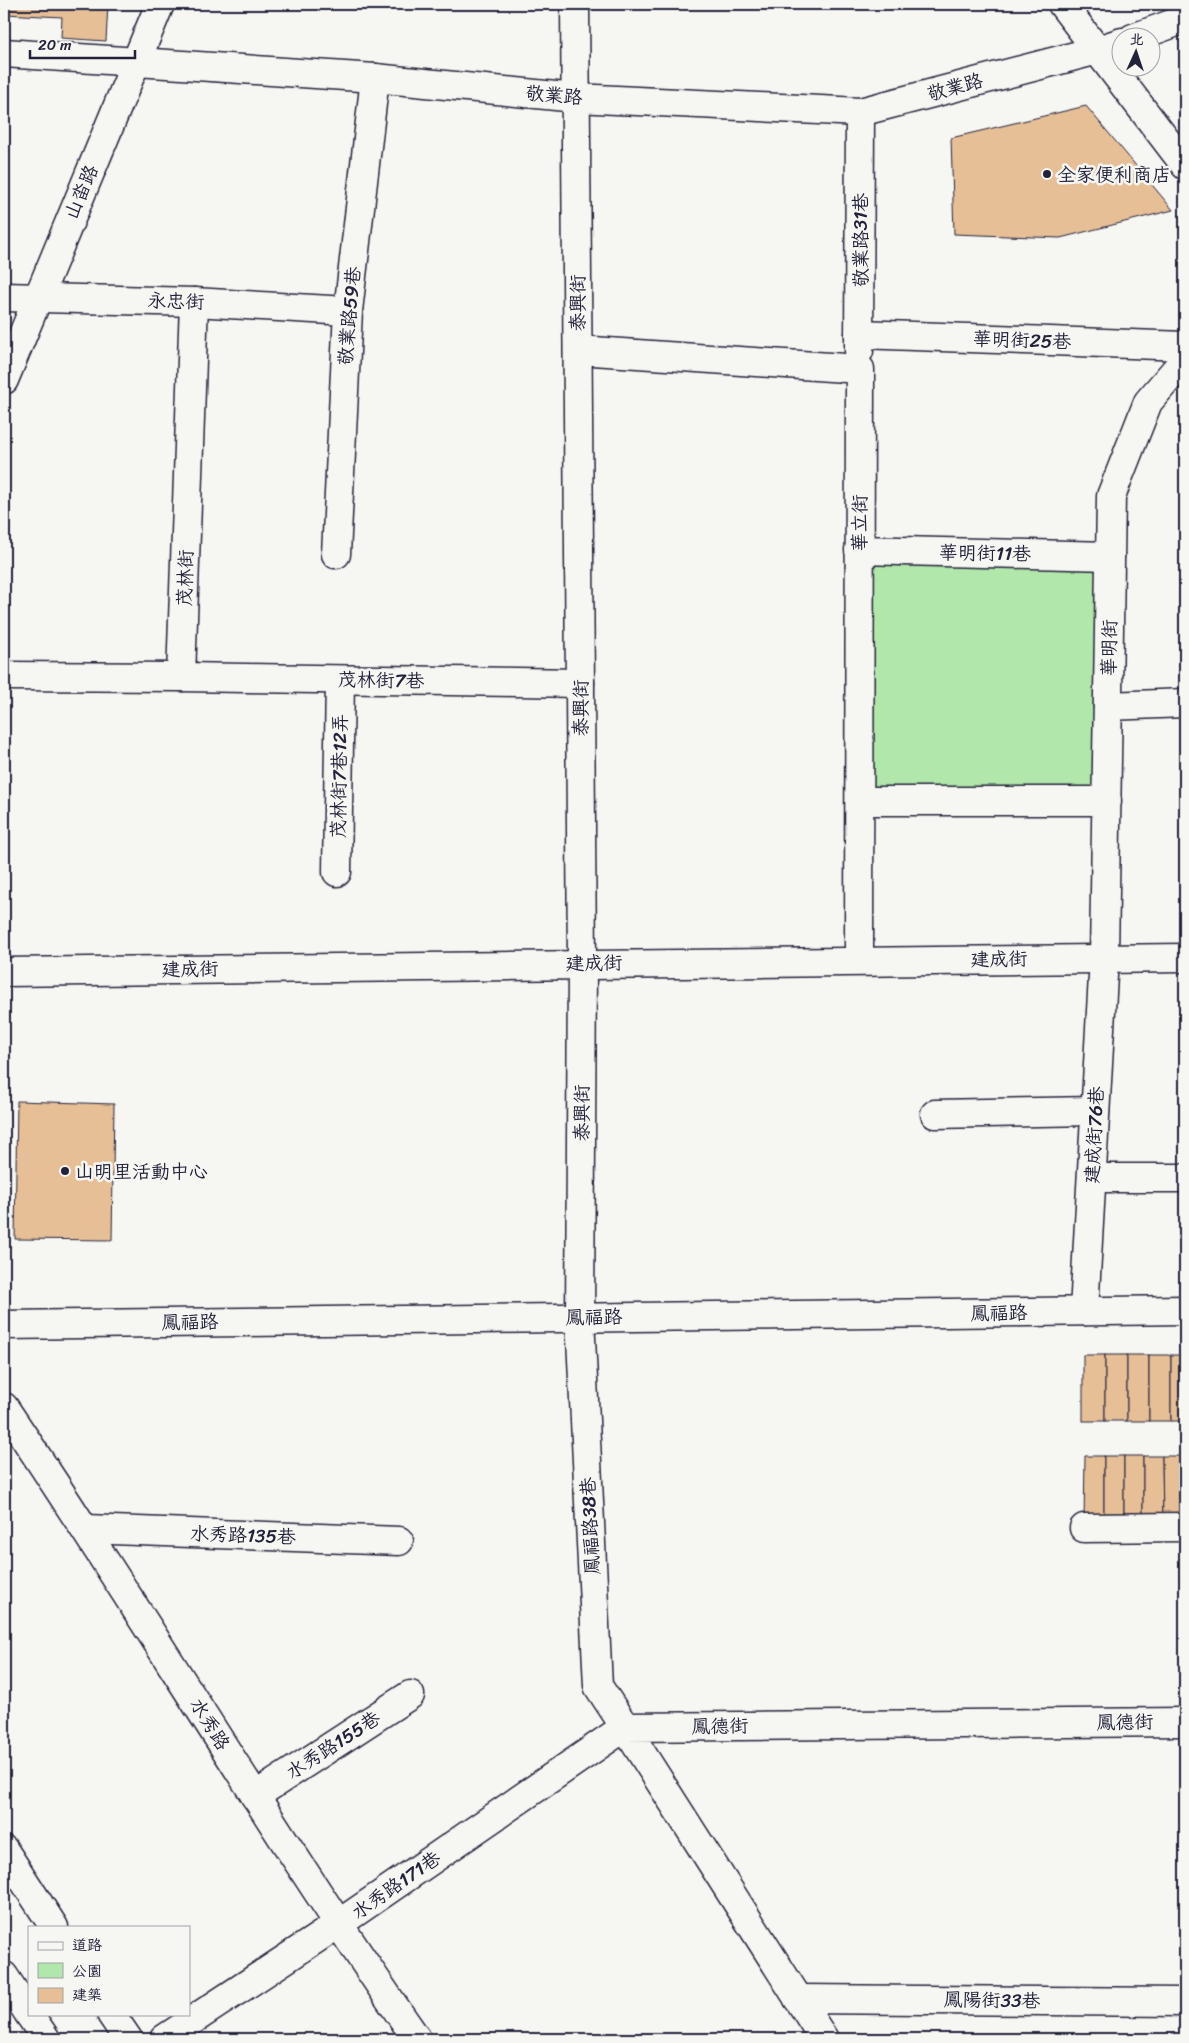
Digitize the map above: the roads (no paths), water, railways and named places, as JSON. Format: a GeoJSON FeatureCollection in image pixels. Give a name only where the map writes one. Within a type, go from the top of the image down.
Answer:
{"type":"FeatureCollection","features":[{"type":"Feature","properties":{"kind":"street","name":"山畓路"},"geometry":{"type":"LineString","coordinates":[[4,380],[36,298],[160,4]]}},
{"type":"Feature","properties":{"kind":"street","name":"泰興街"},"geometry":{"type":"LineString","coordinates":[[576,4],[582,964],[580,1318]]}},
{"type":"Feature","properties":{"kind":"street"},"geometry":{"type":"LineString","coordinates":[[1062,4],[1110,46],[1185,165]]}},
{"type":"Feature","properties":{"kind":"street"},"geometry":{"type":"LineString","coordinates":[[1160,28],[1185,19]]}},
{"type":"Feature","properties":{"kind":"street","name":"敬業路"},"geometry":{"type":"LineString","coordinates":[[4,53],[375,78],[576,98],[860,112],[1110,46]]}},
{"type":"Feature","properties":{"kind":"street","name":"敬業路59巷"},"geometry":{"type":"LineString","coordinates":[[336,554],[348,311],[375,78]]}},
{"type":"Feature","properties":{"kind":"street","name":"敬業路31巷"},"geometry":{"type":"LineString","coordinates":[[860,112],[860,368]]}},
{"type":"Feature","properties":{"kind":"street","name":"永忠街"},"geometry":{"type":"LineString","coordinates":[[4,297],[194,302],[348,311]]}},
{"type":"Feature","properties":{"kind":"street","name":"茂林街"},"geometry":{"type":"LineString","coordinates":[[181,677],[194,302]]}},
{"type":"Feature","properties":{"kind":"street","name":"華明街25巷"},"geometry":{"type":"LineString","coordinates":[[859,334],[1185,346]]}},
{"type":"Feature","properties":{"kind":"street"},"geometry":{"type":"LineString","coordinates":[[578,350],[860,368]]}},
{"type":"Feature","properties":{"kind":"street","name":"華明街"},"geometry":{"type":"LineString","coordinates":[[1104,958],[1111,496],[1148,402],[1185,359]]}},
{"type":"Feature","properties":{"kind":"street","name":"華立街"},"geometry":{"type":"LineString","coordinates":[[859,961],[860,368]]}},
{"type":"Feature","properties":{"kind":"street","name":"華明街11巷"},"geometry":{"type":"LineString","coordinates":[[859,550],[1110,556]]}},
{"type":"Feature","properties":{"kind":"street"},"geometry":{"type":"LineString","coordinates":[[4,676],[181,677]]}},
{"type":"Feature","properties":{"kind":"street","name":"茂林街7巷"},"geometry":{"type":"LineString","coordinates":[[181,677],[580,683]]}},
{"type":"Feature","properties":{"kind":"street","name":"茂林街7巷12弄"},"geometry":{"type":"LineString","coordinates":[[337,872],[340,680]]}},
{"type":"Feature","properties":{"kind":"street"},"geometry":{"type":"LineString","coordinates":[[1108,706],[1185,703]]}},
{"type":"Feature","properties":{"kind":"street"},"geometry":{"type":"LineString","coordinates":[[860,801],[1106,801]]}},
{"type":"Feature","properties":{"kind":"street","name":"建成街76巷"},"geometry":{"type":"LineString","coordinates":[[1084,1312],[1104,958]]}},
{"type":"Feature","properties":{"kind":"street","name":"建成街"},"geometry":{"type":"LineString","coordinates":[[4,972],[1185,958]]}},
{"type":"Feature","properties":{"kind":"street"},"geometry":{"type":"LineString","coordinates":[[935,1114],[1095,1111]]}},
{"type":"Feature","properties":{"kind":"street"},"geometry":{"type":"LineString","coordinates":[[1092,1178],[1185,1178]]}},
{"type":"Feature","properties":{"kind":"street","name":"鳳福路"},"geometry":{"type":"LineString","coordinates":[[4,1325],[1185,1310]]}},
{"type":"Feature","properties":{"kind":"street","name":"鳳福路38巷"},"geometry":{"type":"LineString","coordinates":[[580,1318],[598,1686],[625,1727]]}},
{"type":"Feature","properties":{"kind":"street","name":"水秀路"},"geometry":{"type":"LineString","coordinates":[[4,1407],[86,1529],[337,1925],[417,2039]]}},
{"type":"Feature","properties":{"kind":"street"},"geometry":{"type":"LineString","coordinates":[[1084,1528],[1185,1527]]}},
{"type":"Feature","properties":{"kind":"street","name":"水秀路135巷"},"geometry":{"type":"LineString","coordinates":[[86,1529],[399,1541]]}},
{"type":"Feature","properties":{"kind":"street","name":"水秀路155巷"},"geometry":{"type":"LineString","coordinates":[[256,1796],[410,1695]]}},
{"type":"Feature","properties":{"kind":"street","name":"鳳德街"},"geometry":{"type":"LineString","coordinates":[[625,1727],[1185,1722]]}},
{"type":"Feature","properties":{"kind":"street"},"geometry":{"type":"LineString","coordinates":[[625,1727],[824,2039]]}},
{"type":"Feature","properties":{"kind":"street","name":"水秀路171巷"},"geometry":{"type":"LineString","coordinates":[[164,2039],[337,1925],[625,1727]]}},
{"type":"Feature","properties":{"kind":"street"},"geometry":{"type":"LineString","coordinates":[[4,1850],[53,1926]]}},
{"type":"Feature","properties":{"kind":"street"},"geometry":{"type":"LineString","coordinates":[[4,1976],[28,2012]]}},
{"type":"Feature","properties":{"kind":"street","name":"鳳陽街33巷"},"geometry":{"type":"LineString","coordinates":[[798,1998],[1185,2002]]}},
{"type":"Feature","properties":{"kind":"street"},"geometry":{"type":"LineString","coordinates":[[30,2016],[46,2039]]}},
{"type":"Feature","properties":{"kind":"street"},"geometry":{"type":"LineString","coordinates":[[112,2016],[128,2039]]}},
{"type":"Feature","properties":{"kind":"place","name":"全家便利商店"},"geometry":{"type":"Point","coordinates":[1047,174]}},
{"type":"Feature","properties":{"kind":"place","name":"山明里活動中心"},"geometry":{"type":"Point","coordinates":[65,1171]}}]}
